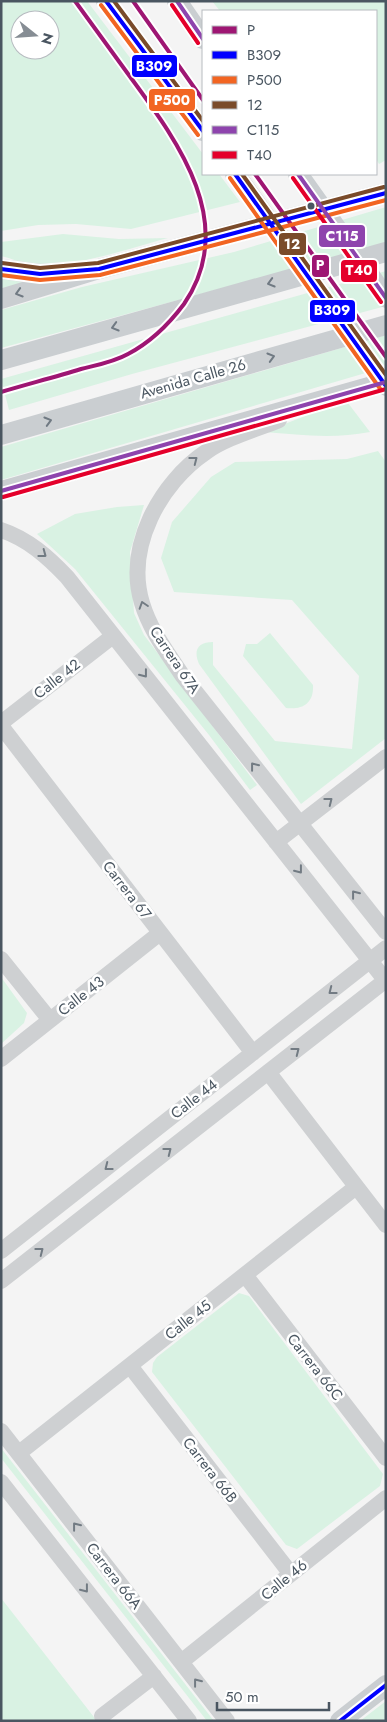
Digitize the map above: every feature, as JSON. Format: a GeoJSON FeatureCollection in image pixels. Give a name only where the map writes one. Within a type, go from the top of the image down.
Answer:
{"type":"FeatureCollection","features":[{"type":"Feature","properties":{"kind":"main road"},"geometry":{"type":"LineString","coordinates":[[177,1],[202,38]]}},
{"type":"Feature","properties":{"kind":"main road"},"geometry":{"type":"LineString","coordinates":[[111,7],[202,130]]}},
{"type":"Feature","properties":{"kind":"main road"},"geometry":{"type":"LineString","coordinates":[[1,491],[386,384],[237,175]]}},
{"type":"Feature","properties":{"kind":"main road"},"geometry":{"type":"LineString","coordinates":[[299,175],[386,298]]}},
{"type":"Feature","properties":{"kind":"main road"},"geometry":{"type":"LineString","coordinates":[[360,200],[386,183]]}},
{"type":"Feature","properties":{"kind":"main road"},"geometry":{"type":"LineString","coordinates":[[1,299],[99,269],[386,193]]}},
{"type":"Feature","properties":{"kind":"main road"},"geometry":{"type":"LineString","coordinates":[[1,360],[386,252]]}},
{"type":"Feature","properties":{"kind":"main road"},"geometry":{"type":"LineString","coordinates":[[1,269],[40,274],[99,269]]}},
{"type":"Feature","properties":{"kind":"main road","name":"Avenida Calle 26"},"geometry":{"type":"LineString","coordinates":[[1,435],[386,325]]}},
{"type":"Feature","properties":{"kind":"main road"},"geometry":{"type":"LineString","coordinates":[[340,1721],[386,1685]]}},
{"type":"Feature","properties":{"kind":"street","name":"Carrera 67A"},"geometry":{"type":"LineString","coordinates":[[328,399],[208,450],[188,465],[161,496],[146,530],[139,558],[138,581],[141,602],[154,632],[182,676],[386,932]]}},
{"type":"Feature","properties":{"kind":"street","name":"Carrera 67A"},"geometry":{"type":"LineString","coordinates":[[1,530],[16,535],[47,556],[67,577],[386,980]]}},
{"type":"Feature","properties":{"kind":"street","name":"Calle 42"},"geometry":{"type":"LineString","coordinates":[[1,725],[114,636]]}},
{"type":"Feature","properties":{"kind":"street","name":"Carrera 67"},"geometry":{"type":"LineString","coordinates":[[1,725],[253,1053]]}},
{"type":"Feature","properties":{"kind":"street"},"geometry":{"type":"LineString","coordinates":[[276,842],[386,757]]}},
{"type":"Feature","properties":{"kind":"street","name":"Calle 43"},"geometry":{"type":"LineString","coordinates":[[1,1059],[160,933]]}},
{"type":"Feature","properties":{"kind":"street","name":"Calle 44"},"geometry":{"type":"LineString","coordinates":[[1,1251],[386,948]]}},
{"type":"Feature","properties":{"kind":"street"},"geometry":{"type":"LineString","coordinates":[[1,959],[50,1020]]}},
{"type":"Feature","properties":{"kind":"street","name":"Calle 44"},"geometry":{"type":"LineString","coordinates":[[1,1281],[386,980]]}},
{"type":"Feature","properties":{"kind":"street"},"geometry":{"type":"LineString","coordinates":[[268,1072],[386,1225]]}},
{"type":"Feature","properties":{"kind":"street","name":"Calle 45"},"geometry":{"type":"LineString","coordinates":[[19,1453],[356,1187]]}},
{"type":"Feature","properties":{"kind":"street","name":"Carrera 66C"},"geometry":{"type":"LineString","coordinates":[[245,1275],[386,1458]]}},
{"type":"Feature","properties":{"kind":"street","name":"Carrera 66B"},"geometry":{"type":"LineString","coordinates":[[130,1366],[291,1574]]}},
{"type":"Feature","properties":{"kind":"street","name":"Carrera 66A"},"geometry":{"type":"LineString","coordinates":[[1,1431],[227,1721]]}},
{"type":"Feature","properties":{"kind":"street","name":"Carrera 66A"},"geometry":{"type":"LineString","coordinates":[[1,1482],[189,1721]]}},
{"type":"Feature","properties":{"kind":"street","name":"Calle 46"},"geometry":{"type":"LineString","coordinates":[[181,1662],[386,1498]]}},
{"type":"Feature","properties":{"kind":"street"},"geometry":{"type":"LineString","coordinates":[[102,1716],[154,1676]]}},
{"type":"Feature","properties":{"kind":"green space"},"geometry":{"type":"Polygon","coordinates":[[[1,1],[87,1],[202,153],[202,175],[220,175],[240,202],[131,229],[76,224],[38,225],[1,231],[1,1]]]}},
{"type":"Feature","properties":{"kind":"green space"},"geometry":{"type":"Polygon","coordinates":[[[212,1],[386,1],[386,160],[379,164],[377,161],[377,10],[219,10],[212,1]]]}},
{"type":"Feature","properties":{"kind":"green space"},"geometry":{"type":"Polygon","coordinates":[[[386,207],[386,244],[1,348],[1,310],[82,287],[234,252],[386,207]]]}},
{"type":"Feature","properties":{"kind":"green space"},"geometry":{"type":"Polygon","coordinates":[[[63,234],[119,239],[168,238],[98,257],[60,264],[27,264],[1,256],[1,242],[63,234]]]}},
{"type":"Feature","properties":{"kind":"green space"},"geometry":{"type":"Polygon","coordinates":[[[386,271],[386,306],[132,374],[9,410],[1,379],[386,271]]]}},
{"type":"Feature","properties":{"kind":"green space"},"geometry":{"type":"Polygon","coordinates":[[[1,277],[28,281],[1,289],[1,277]]]}},
{"type":"Feature","properties":{"kind":"green space"},"geometry":{"type":"Polygon","coordinates":[[[386,335],[386,367],[1,480],[1,447],[386,335]]]}},
{"type":"Feature","properties":{"kind":"green space"},"geometry":{"type":"Polygon","coordinates":[[[348,403],[370,432],[330,436],[264,432],[313,413],[348,403]]]}},
{"type":"Feature","properties":{"kind":"green space"},"geometry":{"type":"Polygon","coordinates":[[[378,451],[386,462],[386,738],[301,804],[199,664],[197,659],[198,648],[204,643],[213,642],[213,665],[275,741],[352,749],[359,676],[292,600],[174,592],[161,558],[172,522],[211,477],[235,462],[347,459],[378,451]]]}},
{"type":"Feature","properties":{"kind":"green space"},"geometry":{"type":"Polygon","coordinates":[[[144,505],[130,552],[134,613],[144,635],[257,785],[250,790],[209,735],[75,569],[37,534],[75,514],[117,507],[144,505]]]}},
{"type":"Feature","properties":{"kind":"green space"},"geometry":{"type":"Polygon","coordinates":[[[270,633],[313,685],[312,696],[309,701],[298,708],[286,708],[243,656],[246,644],[257,644],[270,633]]]}},
{"type":"Feature","properties":{"kind":"green space"},"geometry":{"type":"Polygon","coordinates":[[[1,977],[27,1013],[24,1023],[1,1044],[1,977]]]}},
{"type":"Feature","properties":{"kind":"green space"},"geometry":{"type":"Polygon","coordinates":[[[239,1293],[249,1296],[383,1474],[380,1486],[297,1549],[286,1545],[152,1372],[153,1363],[157,1357],[239,1293]]]}},
{"type":"Feature","properties":{"kind":"green space"},"geometry":{"type":"Polygon","coordinates":[[[1,1448],[214,1721],[207,1721],[1,1458],[1,1448]]]}},
{"type":"Feature","properties":{"kind":"green space"},"geometry":{"type":"Polygon","coordinates":[[[1,1598],[90,1712],[97,1721],[1,1721],[1,1598]]]}},
{"type":"Feature","properties":{"kind":"green space"},"geometry":{"type":"Polygon","coordinates":[[[386,1701],[386,1718],[382,1721],[360,1721],[386,1701]]]}},
{"type":"Feature","properties":{"kind":"transit line","name":"P"},"geometry":{"type":"LineString","coordinates":[[1,392],[123,357],[144,344],[166,325],[184,304],[199,274],[206,244],[204,214],[196,185],[183,157],[167,129],[75,1]]}},
{"type":"Feature","properties":{"kind":"transit line","name":"B309"},"geometry":{"type":"LineString","coordinates":[[106,1],[202,130]]}},
{"type":"Feature","properties":{"kind":"transit line","name":"12"},"geometry":{"type":"LineString","coordinates":[[114,1],[202,120]]}},
{"type":"Feature","properties":{"kind":"transit line","name":"P"},"geometry":{"type":"LineString","coordinates":[[133,1],[202,99]]}},
{"type":"Feature","properties":{"kind":"transit line","name":"C115"},"geometry":{"type":"LineString","coordinates":[[177,1],[202,38]]}},
{"type":"Feature","properties":{"kind":"transit line","name":"P500"},"geometry":{"type":"LineString","coordinates":[[101,5],[198,135]]}},
{"type":"Feature","properties":{"kind":"transit line","name":"T40"},"geometry":{"type":"LineString","coordinates":[[172,5],[198,43]]}},
{"type":"Feature","properties":{"kind":"transit line","name":"B309"},"geometry":{"type":"LineString","coordinates":[[236,175],[386,386]]}},
{"type":"Feature","properties":{"kind":"transit line","name":"12"},"geometry":{"type":"LineString","coordinates":[[243,175],[386,375]]}},
{"type":"Feature","properties":{"kind":"transit line","name":"P"},"geometry":{"type":"LineString","coordinates":[[256,175],[386,357]]}},
{"type":"Feature","properties":{"kind":"transit line","name":"C115"},"geometry":{"type":"LineString","coordinates":[[299,175],[386,298]]}},
{"type":"Feature","properties":{"kind":"transit line","name":"P500"},"geometry":{"type":"LineString","coordinates":[[230,178],[381,390]]}},
{"type":"Feature","properties":{"kind":"transit line","name":"T40"},"geometry":{"type":"LineString","coordinates":[[293,178],[381,302]]}},
{"type":"Feature","properties":{"kind":"transit line","name":"12"},"geometry":{"type":"LineString","coordinates":[[2,263],[40,268],[98,263],[384,187]]}},
{"type":"Feature","properties":{"kind":"transit line","name":"B309"},"geometry":{"type":"LineString","coordinates":[[1,269],[40,274],[99,269],[386,193]]}},
{"type":"Feature","properties":{"kind":"transit line","name":"P500"},"geometry":{"type":"LineString","coordinates":[[1,275],[40,280],[100,275],[386,200]]}},
{"type":"Feature","properties":{"kind":"transit line","name":"C115"},"geometry":{"type":"LineString","coordinates":[[1,491],[386,382]]}},
{"type":"Feature","properties":{"kind":"transit line","name":"T40"},"geometry":{"type":"LineString","coordinates":[[3,497],[386,389]]}},
{"type":"Feature","properties":{"kind":"transit line","name":"B309"},"geometry":{"type":"LineString","coordinates":[[340,1721],[386,1685]]}}]}
